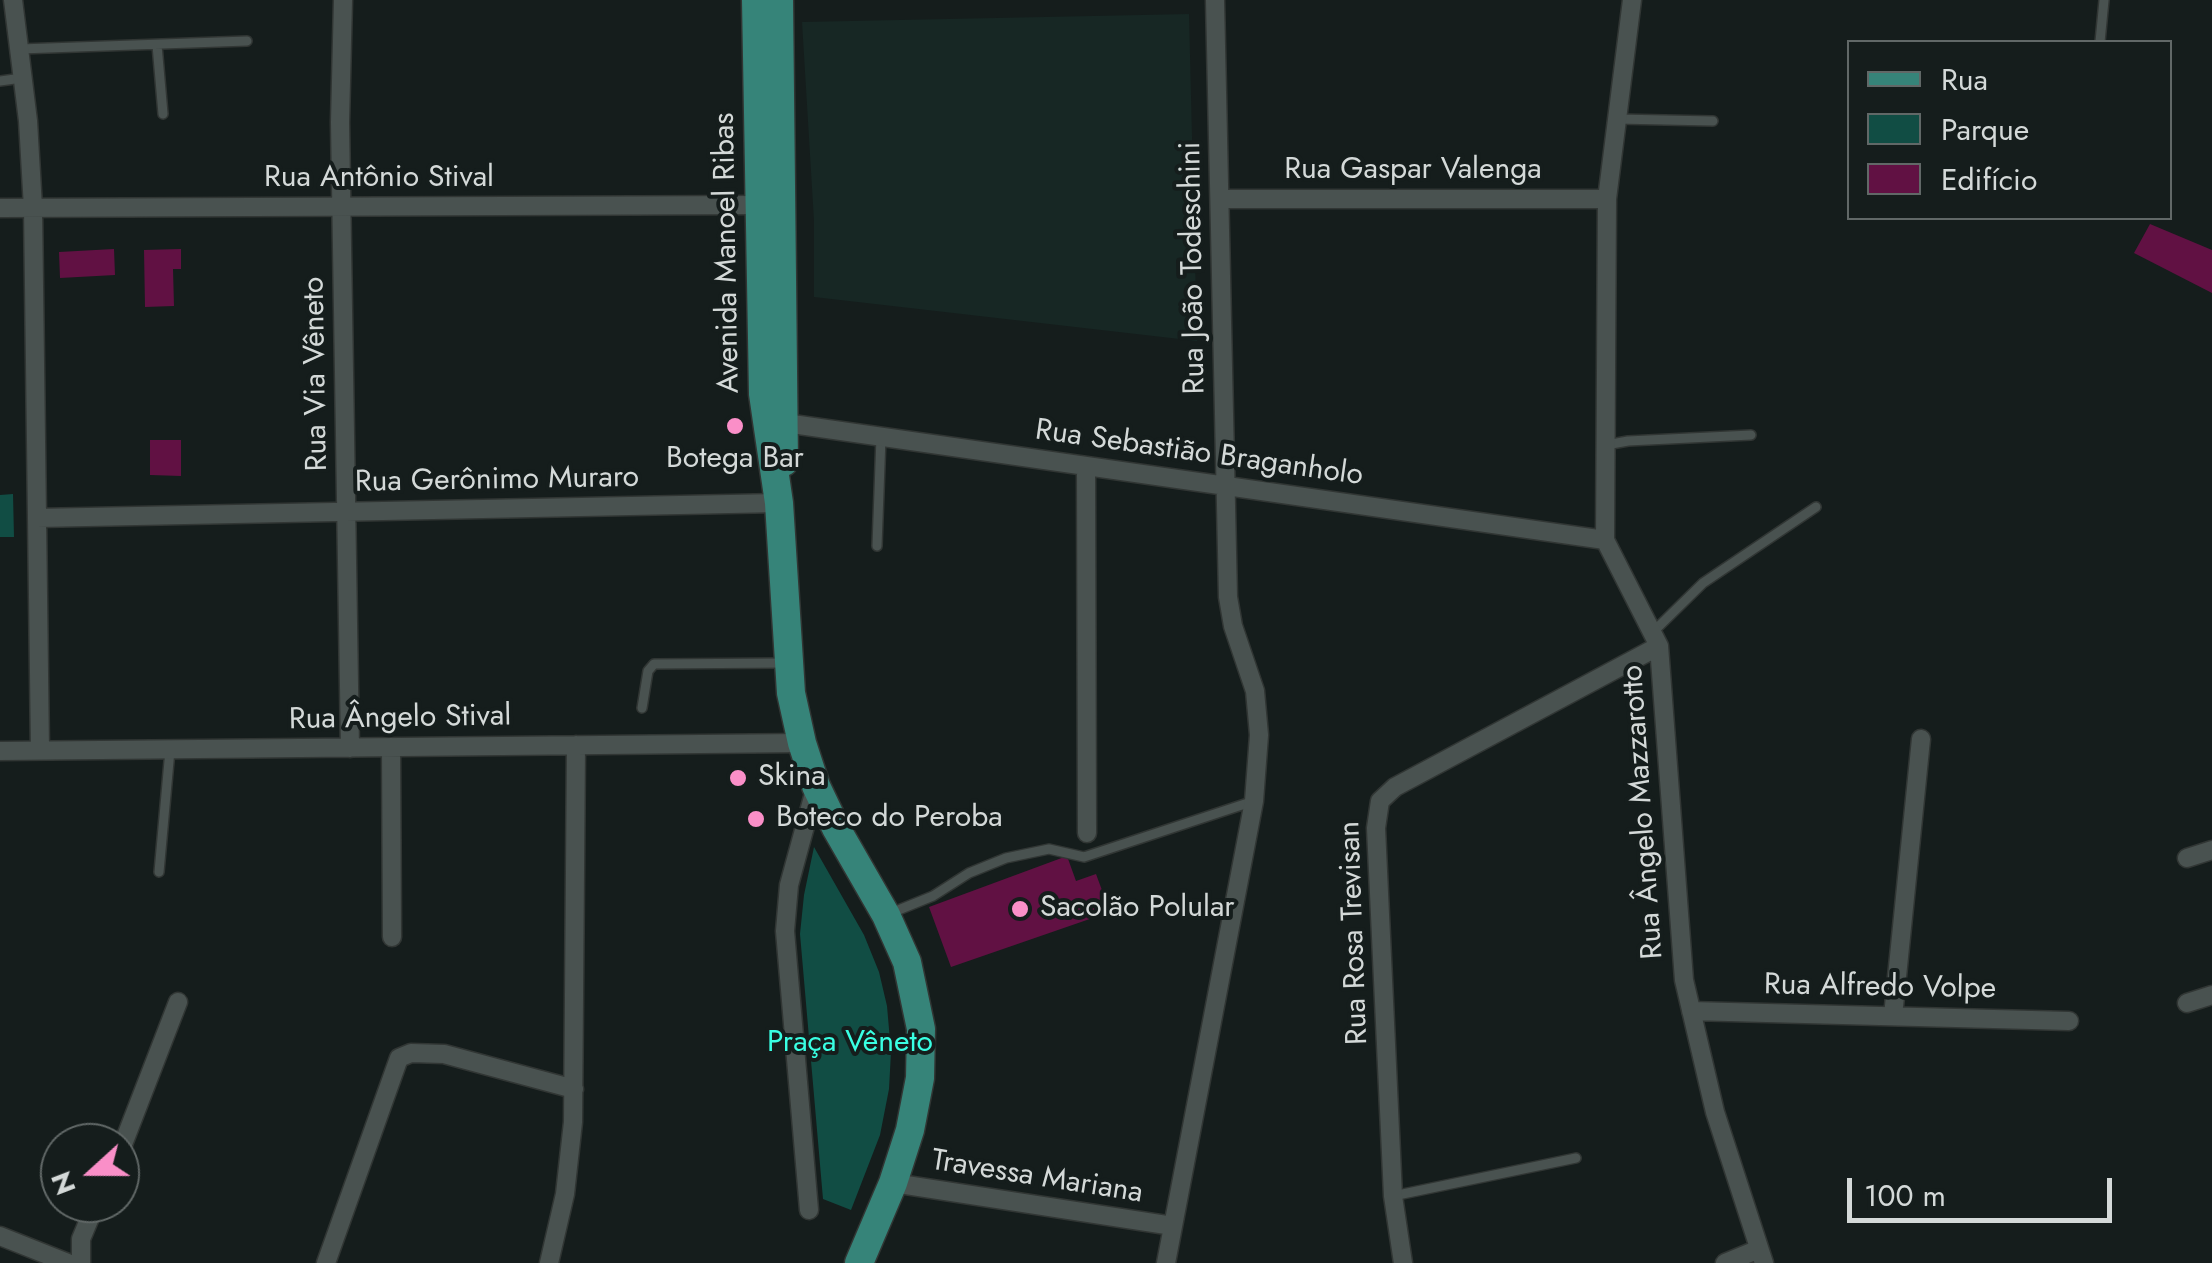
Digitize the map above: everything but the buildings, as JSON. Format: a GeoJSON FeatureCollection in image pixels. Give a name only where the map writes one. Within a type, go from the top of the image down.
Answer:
{"type":"FeatureCollection","features":[{"type":"Feature","properties":{"kind":"main road","name":"Avenida Manoel Ribas"},"geometry":{"type":"LineString","coordinates":[[756,0],[763,394],[779,503],[786,663],[802,743],[816,786],[886,915],[914,986],[921,1029],[916,1105],[893,1183],[860,1263]]}},
{"type":"Feature","properties":{"kind":"main road","name":"Avenida Manoel Ribas"},"geometry":{"type":"LineString","coordinates":[[779,0],[786,423],[779,503]]}},
{"type":"Feature","properties":{"kind":"street"},"geometry":{"type":"LineString","coordinates":[[13,0],[33,208],[40,750]]}},
{"type":"Feature","properties":{"kind":"street","name":"Rua Via Vêneto"},"geometry":{"type":"LineString","coordinates":[[343,0],[341,206],[350,748]]}},
{"type":"Feature","properties":{"kind":"street","name":"Rua João Todeschini"},"geometry":{"type":"LineString","coordinates":[[1166,1263],[1254,801],[1258,710],[1230,612],[1215,0]]}},
{"type":"Feature","properties":{"kind":"street","name":"Rua Ângelo Mazzarotto"},"geometry":{"type":"LineString","coordinates":[[1632,0],[1607,198],[1605,540],[1656,640],[1680,946],[1691,1011],[1715,1112],[1762,1256]]}},
{"type":"Feature","properties":{"kind":"street","name":"Rua Gaspar Valenga"},"geometry":{"type":"LineString","coordinates":[[1220,199],[1607,198]]}},
{"type":"Feature","properties":{"kind":"street","name":"Rua Antônio Stival"},"geometry":{"type":"LineString","coordinates":[[0,208],[759,204]]}},
{"type":"Feature","properties":{"kind":"street","name":"Rua Sebastião Braganholo"},"geometry":{"type":"LineString","coordinates":[[786,423],[1605,540]]}},
{"type":"Feature","properties":{"kind":"street"},"geometry":{"type":"LineString","coordinates":[[1086,466],[1087,833]]}},
{"type":"Feature","properties":{"kind":"street","name":"Rua Gerônimo Muraro"},"geometry":{"type":"LineString","coordinates":[[37,518],[779,503]]}},
{"type":"Feature","properties":{"kind":"street","name":"Rua Rosa Trevisan"},"geometry":{"type":"LineString","coordinates":[[1403,1263],[1393,1196],[1376,828],[1380,801],[1395,787],[1656,640]]}},
{"type":"Feature","properties":{"kind":"street"},"geometry":{"type":"LineString","coordinates":[[1893,1016],[1921,739]]}},
{"type":"Feature","properties":{"kind":"street","name":"Rua Ângelo Stival"},"geometry":{"type":"LineString","coordinates":[[0,751],[802,743]]}},
{"type":"Feature","properties":{"kind":"street"},"geometry":{"type":"LineString","coordinates":[[549,1263],[569,1168],[574,1089],[576,745]]}},
{"type":"Feature","properties":{"kind":"street"},"geometry":{"type":"LineString","coordinates":[[391,747],[392,937]]}},
{"type":"Feature","properties":{"kind":"street"},"geometry":{"type":"LineString","coordinates":[[809,1210],[785,931],[789,885],[816,786]]}},
{"type":"Feature","properties":{"kind":"street"},"geometry":{"type":"LineString","coordinates":[[2187,858],[2212,850]]}},
{"type":"Feature","properties":{"kind":"street"},"geometry":{"type":"LineString","coordinates":[[2188,1003],[2212,995]]}},
{"type":"Feature","properties":{"kind":"street"},"geometry":{"type":"LineString","coordinates":[[131,1123],[178,1002]]}},
{"type":"Feature","properties":{"kind":"street","name":"Rua Alfredo Volpe"},"geometry":{"type":"LineString","coordinates":[[1691,1011],[2068,1020]]}},
{"type":"Feature","properties":{"kind":"street"},"geometry":{"type":"LineString","coordinates":[[326,1263],[399,1058],[410,1053],[444,1054],[574,1089]]}},
{"type":"Feature","properties":{"kind":"street","name":"Travessa Mariana"},"geometry":{"type":"LineString","coordinates":[[893,1183],[1173,1226]]}},
{"type":"Feature","properties":{"kind":"street"},"geometry":{"type":"LineString","coordinates":[[81,1263],[81,1238],[87,1223]]}},
{"type":"Feature","properties":{"kind":"street"},"geometry":{"type":"LineString","coordinates":[[0,1236],[68,1263]]}},
{"type":"Feature","properties":{"kind":"street"},"geometry":{"type":"LineString","coordinates":[[1725,1263],[1762,1256]]}},
{"type":"Feature","properties":{"kind":"lane"},"geometry":{"type":"LineString","coordinates":[[2100,40],[2104,0]]}},
{"type":"Feature","properties":{"kind":"lane"},"geometry":{"type":"LineString","coordinates":[[20,48],[247,41]]}},
{"type":"Feature","properties":{"kind":"lane"},"geometry":{"type":"LineString","coordinates":[[157,45],[163,114]]}},
{"type":"Feature","properties":{"kind":"lane"},"geometry":{"type":"LineString","coordinates":[[0,81],[23,78]]}},
{"type":"Feature","properties":{"kind":"lane"},"geometry":{"type":"LineString","coordinates":[[1617,119],[1713,121]]}},
{"type":"Feature","properties":{"kind":"lane"},"geometry":{"type":"LineString","coordinates":[[1606,445],[1751,435]]}},
{"type":"Feature","properties":{"kind":"lane"},"geometry":{"type":"LineString","coordinates":[[877,546],[880,436]]}},
{"type":"Feature","properties":{"kind":"lane"},"geometry":{"type":"LineString","coordinates":[[1656,640],[1703,583],[1816,507]]}},
{"type":"Feature","properties":{"kind":"lane"},"geometry":{"type":"LineString","coordinates":[[642,708],[648,670],[654,664],[786,663]]}},
{"type":"Feature","properties":{"kind":"lane"},"geometry":{"type":"LineString","coordinates":[[159,872],[170,749]]}},
{"type":"Feature","properties":{"kind":"lane"},"geometry":{"type":"LineString","coordinates":[[886,915],[933,896],[969,873],[1006,858],[1049,849],[1084,857],[1254,801]]}},
{"type":"Feature","properties":{"kind":"lane"},"geometry":{"type":"LineString","coordinates":[[1084,857],[1087,833]]}},
{"type":"Feature","properties":{"kind":"lane"},"geometry":{"type":"LineString","coordinates":[[1393,1196],[1576,1158]]}},
{"type":"Feature","properties":{"kind":"shaded area"},"geometry":{"type":"Polygon","coordinates":[[[1189,14],[1197,341],[814,297],[814,221],[802,22],[1189,14]]]}},
{"type":"Feature","properties":{"kind":"green space"},"geometry":{"type":"Polygon","coordinates":[[[13,494],[14,537],[0,537],[0,495],[13,494]]]}},
{"type":"Feature","properties":{"kind":"green space","name":"Praça Vêneto"},"geometry":{"type":"Polygon","coordinates":[[[814,847],[864,935],[887,1006],[889,1089],[880,1135],[851,1210],[823,1199],[800,934],[814,847]]]}},
{"type":"Feature","properties":{"kind":"place","name":"Botega Bar"},"geometry":{"type":"Point","coordinates":[735,426]}},
{"type":"Feature","properties":{"kind":"place","name":"Skina"},"geometry":{"type":"Point","coordinates":[738,778]}},
{"type":"Feature","properties":{"kind":"place","name":"Boteco do Peroba"},"geometry":{"type":"Point","coordinates":[756,819]}},
{"type":"Feature","properties":{"kind":"place","name":"Sacolão Polular"},"geometry":{"type":"Point","coordinates":[1020,909]}}]}
